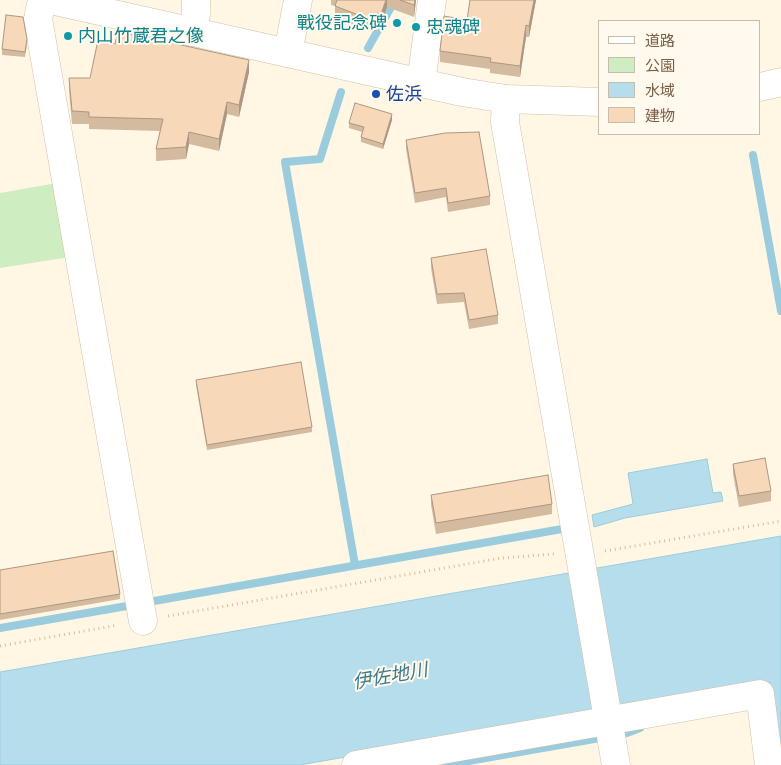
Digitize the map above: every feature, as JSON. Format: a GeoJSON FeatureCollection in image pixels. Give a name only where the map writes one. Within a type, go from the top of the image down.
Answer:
{"type":"FeatureCollection","features":[{"type":"Feature","properties":{"kind":"street"},"geometry":{"type":"LineString","coordinates":[[192,32],[196,14],[196,0]]}},
{"type":"Feature","properties":{"kind":"street"},"geometry":{"type":"LineString","coordinates":[[288,53],[298,0]]}},
{"type":"Feature","properties":{"kind":"street"},"geometry":{"type":"LineString","coordinates":[[421,83],[432,0]]}},
{"type":"Feature","properties":{"kind":"street"},"geometry":{"type":"LineString","coordinates":[[143,620],[38,18],[56,1],[421,83],[506,99],[598,102]]}},
{"type":"Feature","properties":{"kind":"street"},"geometry":{"type":"LineString","coordinates":[[761,87],[781,82]]}},
{"type":"Feature","properties":{"kind":"street"},"geometry":{"type":"LineString","coordinates":[[506,99],[505,122],[616,765]]}},
{"type":"Feature","properties":{"kind":"street"},"geometry":{"type":"LineString","coordinates":[[356,765],[608,717],[760,694],[769,765]]}},
{"type":"Feature","properties":{"kind":"path"},"geometry":{"type":"LineString","coordinates":[[631,546],[781,521]]}},
{"type":"Feature","properties":{"kind":"path"},"geometry":{"type":"LineString","coordinates":[[0,646],[502,558],[523,555],[581,560]]}},
{"type":"Feature","properties":{"kind":"green space"},"geometry":{"type":"Polygon","coordinates":[[[57,183],[70,257],[0,268],[0,193],[57,183]]]}},
{"type":"Feature","properties":{"kind":"water"},"geometry":{"type":"Polygon","coordinates":[[[707,459],[713,493],[721,492],[723,501],[625,518],[594,527],[592,515],[633,504],[628,473],[707,459]]]}},
{"type":"Feature","properties":{"kind":"water","name":"伊佐地川"},"geometry":{"type":"Polygon","coordinates":[[[781,536],[781,754],[770,682],[300,765],[0,765],[0,672],[781,536]]]}},
{"type":"Feature","properties":{"kind":"building"},"geometry":{"type":"Polygon","coordinates":[[[337,0],[386,0],[381,14],[377,13],[374,21],[335,6],[337,0]]]}},
{"type":"Feature","properties":{"kind":"building"},"geometry":{"type":"Polygon","coordinates":[[[400,0],[415,0],[414,5],[400,0]]]}},
{"type":"Feature","properties":{"kind":"building"},"geometry":{"type":"Polygon","coordinates":[[[470,0],[534,0],[529,26],[526,25],[520,66],[490,62],[491,58],[440,51],[444,16],[467,20],[470,0]]]}},
{"type":"Feature","properties":{"kind":"building"},"geometry":{"type":"Polygon","coordinates":[[[6,15],[23,17],[27,39],[25,52],[2,49],[6,15]]]}},
{"type":"Feature","properties":{"kind":"building"},"geometry":{"type":"Polygon","coordinates":[[[118,31],[249,60],[239,105],[227,102],[219,139],[189,132],[186,147],[156,149],[163,119],[89,117],[89,112],[72,111],[69,78],[90,78],[98,40],[115,44],[118,31]]]}},
{"type":"Feature","properties":{"kind":"building"},"geometry":{"type":"Polygon","coordinates":[[[355,103],[392,114],[383,144],[361,137],[364,127],[349,123],[355,103]]]}},
{"type":"Feature","properties":{"kind":"building"},"geometry":{"type":"Polygon","coordinates":[[[479,132],[490,196],[448,203],[446,188],[415,193],[406,140],[445,133],[479,132]]]}},
{"type":"Feature","properties":{"kind":"building"},"geometry":{"type":"Polygon","coordinates":[[[486,249],[498,315],[469,320],[464,293],[437,294],[431,258],[486,249]]]}},
{"type":"Feature","properties":{"kind":"building"},"geometry":{"type":"Polygon","coordinates":[[[301,362],[312,427],[207,445],[196,380],[301,362]]]}},
{"type":"Feature","properties":{"kind":"building"},"geometry":{"type":"Polygon","coordinates":[[[765,458],[771,491],[739,496],[733,464],[765,458]]]}},
{"type":"Feature","properties":{"kind":"building"},"geometry":{"type":"Polygon","coordinates":[[[548,475],[552,504],[436,523],[431,495],[548,475]]]}},
{"type":"Feature","properties":{"kind":"building"},"geometry":{"type":"Polygon","coordinates":[[[113,551],[120,594],[0,614],[0,570],[113,551]]]}},
{"type":"Feature","properties":{"kind":"waterway"},"geometry":{"type":"LineString","coordinates":[[368,48],[395,0]]}},
{"type":"Feature","properties":{"kind":"waterway"},"geometry":{"type":"LineString","coordinates":[[341,92],[320,159],[285,162],[355,565]]}},
{"type":"Feature","properties":{"kind":"waterway"},"geometry":{"type":"LineString","coordinates":[[753,155],[781,311]]}},
{"type":"Feature","properties":{"kind":"waterway"},"geometry":{"type":"LineString","coordinates":[[154,601],[562,529]]}},
{"type":"Feature","properties":{"kind":"waterway"},"geometry":{"type":"LineString","coordinates":[[0,628],[127,606]]}},
{"type":"Feature","properties":{"kind":"waterway"},"geometry":{"type":"LineString","coordinates":[[627,733],[640,728]]}},
{"type":"Feature","properties":{"kind":"waterway"},"geometry":{"type":"LineString","coordinates":[[446,765],[600,738]]}},
{"type":"Feature","properties":{"kind":"place","name":"戰役記念碑"},"geometry":{"type":"Point","coordinates":[397,23]}},
{"type":"Feature","properties":{"kind":"place","name":"忠魂碑"},"geometry":{"type":"Point","coordinates":[416,27]}},
{"type":"Feature","properties":{"kind":"place","name":"内山竹蔵君之像"},"geometry":{"type":"Point","coordinates":[68,36]}},
{"type":"Feature","properties":{"kind":"place","name":"佐浜"},"geometry":{"type":"Point","coordinates":[376,94]}}]}
